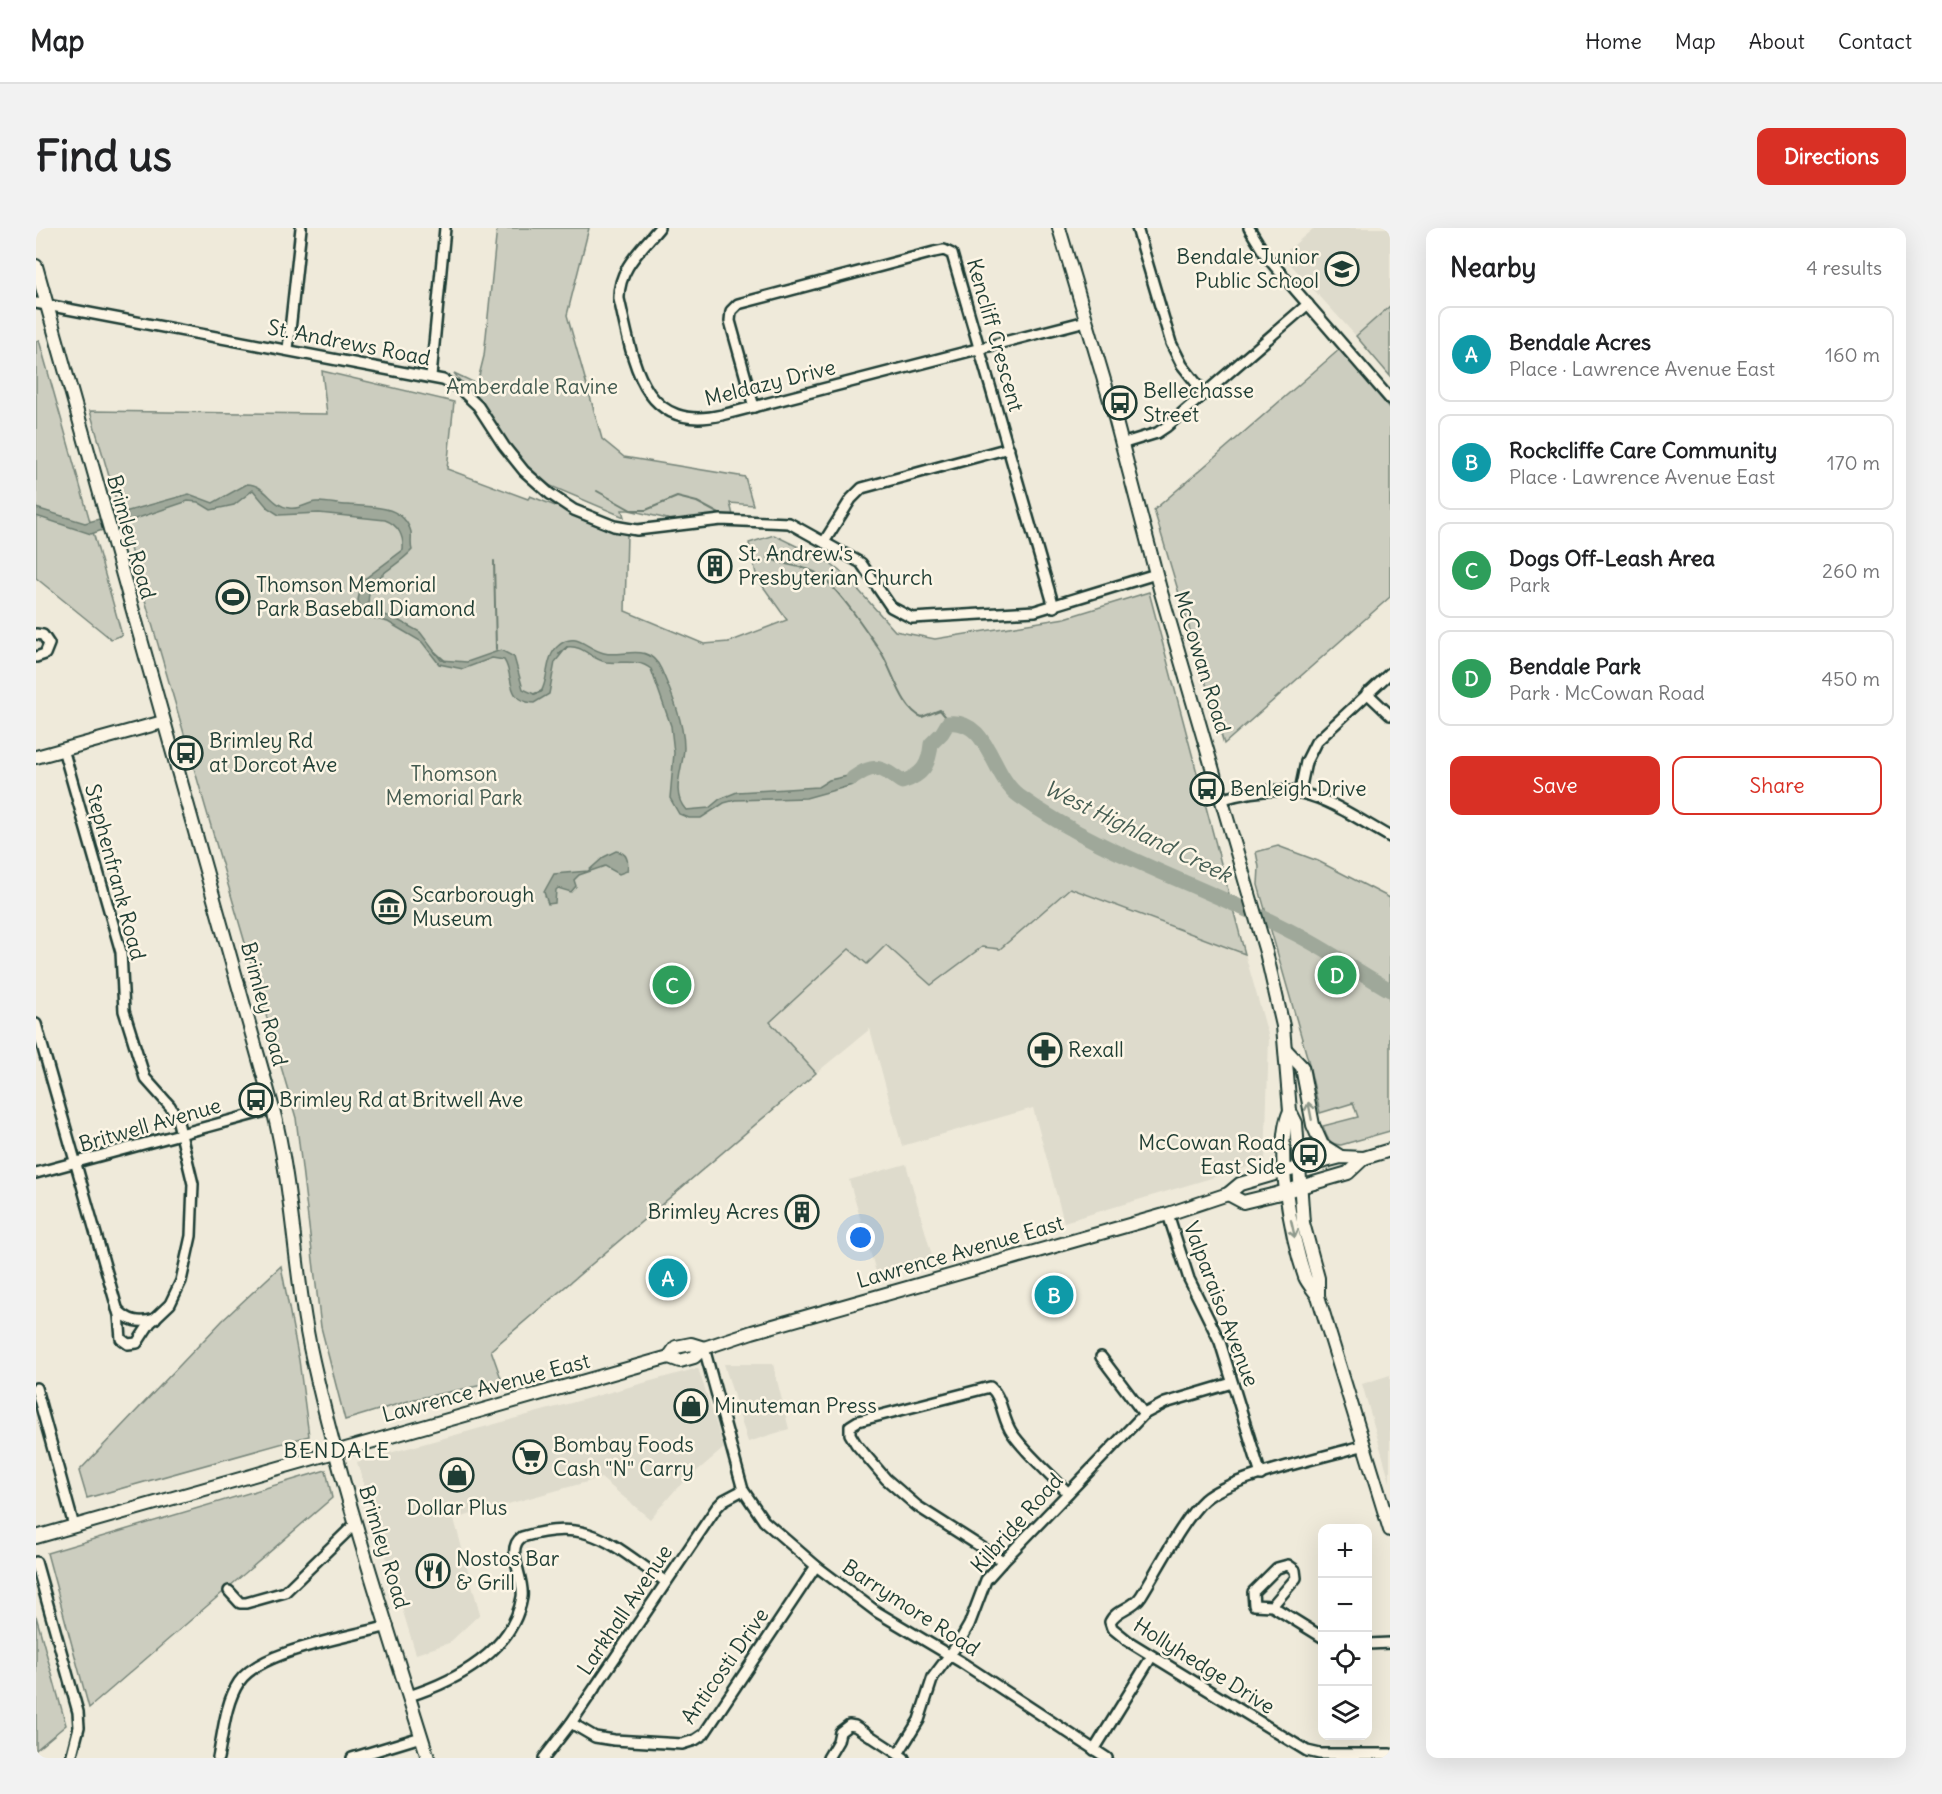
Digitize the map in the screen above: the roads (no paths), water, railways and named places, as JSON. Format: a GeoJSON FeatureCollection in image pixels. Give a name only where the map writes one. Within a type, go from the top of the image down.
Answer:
{"type":"FeatureCollection","features":[{"type":"Feature","properties":{"kind":"main road","name":"McCowan Road"},"geometry":{"type":"LineString","coordinates":[[1059,228],[1156,574],[1241,860],[1280,1007],[1286,1050],[1290,1111],[1296,1123],[1303,1223],[1318,1278],[1318,1296],[1390,1530]]}},
{"type":"Feature","properties":{"kind":"main road","name":"Brimley Road"},"geometry":{"type":"LineString","coordinates":[[36,266],[41,304],[104,510],[273,1109],[290,1203],[304,1315],[335,1450],[428,1758]]}},
{"type":"Feature","properties":{"kind":"main road"},"geometry":{"type":"LineString","coordinates":[[36,757],[163,722]]}},
{"type":"Feature","properties":{"kind":"main road"},"geometry":{"type":"LineString","coordinates":[[1286,1050],[1302,1067],[1313,1125],[1322,1145],[1341,1157]]}},
{"type":"Feature","properties":{"kind":"main road","name":"McCowan Road"},"geometry":{"type":"LineString","coordinates":[[1290,1111],[1284,1124],[1285,1171],[1292,1225],[1306,1279],[1318,1296]]}},
{"type":"Feature","properties":{"kind":"main road","name":"Lawrence Avenue East"},"geometry":{"type":"LineString","coordinates":[[36,1537],[335,1450],[669,1358],[676,1347],[691,1344],[704,1348],[752,1332],[1168,1214],[1228,1194],[1240,1184],[1285,1171],[1341,1157],[1364,1158],[1390,1150]]}},
{"type":"Feature","properties":{"kind":"main road","name":"Lawrence Avenue East"},"geometry":{"type":"LineString","coordinates":[[1228,1194],[1243,1202],[1300,1188],[1348,1173],[1364,1158]]}},
{"type":"Feature","properties":{"kind":"street"},"geometry":{"type":"LineString","coordinates":[[288,349],[301,228]]}},
{"type":"Feature","properties":{"kind":"street"},"geometry":{"type":"LineString","coordinates":[[431,376],[445,228]]}},
{"type":"Feature","properties":{"kind":"street","name":"Meldazy Drive"},"geometry":{"type":"LineString","coordinates":[[659,228],[627,267],[618,291],[633,356],[644,388],[666,411],[696,420],[1086,321]]}},
{"type":"Feature","properties":{"kind":"street"},"geometry":{"type":"LineString","coordinates":[[1137,228],[1171,343],[1182,365],[1204,393]]}},
{"type":"Feature","properties":{"kind":"street"},"geometry":{"type":"LineString","coordinates":[[1249,228],[1260,249],[1390,399]]}},
{"type":"Feature","properties":{"kind":"street","name":"Kencliff Crescent"},"geometry":{"type":"LineString","coordinates":[[754,407],[729,315],[738,304],[944,250],[952,254],[1054,606]]}},
{"type":"Feature","properties":{"kind":"street","name":"St. Andrews Road"},"geometry":{"type":"LineString","coordinates":[[41,304],[431,376],[454,385],[471,399],[484,413],[504,446],[524,471],[550,494],[584,514],[614,526],[638,530],[721,520],[779,521],[807,531],[861,563],[891,606],[912,618],[1035,610],[1156,574]]}},
{"type":"Feature","properties":{"kind":"street"},"geometry":{"type":"LineString","coordinates":[[1121,444],[1157,433],[1308,304]]}},
{"type":"Feature","properties":{"kind":"street"},"geometry":{"type":"LineString","coordinates":[[824,542],[851,499],[862,488],[1009,448]]}},
{"type":"Feature","properties":{"kind":"street"},"geometry":{"type":"LineString","coordinates":[[36,634],[46,638],[49,644],[45,654],[36,657]]}},
{"type":"Feature","properties":{"kind":"street"},"geometry":{"type":"LineString","coordinates":[[1300,790],[1305,767],[1314,745],[1390,673]]}},
{"type":"Feature","properties":{"kind":"street"},"geometry":{"type":"LineString","coordinates":[[1367,693],[1390,715]]}},
{"type":"Feature","properties":{"kind":"street","name":"Stephenfrank Road"},"geometry":{"type":"LineString","coordinates":[[36,1024],[117,1309],[121,1339],[128,1344],[136,1343],[154,1319],[170,1304],[176,1293],[191,1236],[193,1184],[181,1134],[170,1106],[149,1084],[143,1073],[122,1002],[121,952],[63,749]]}},
{"type":"Feature","properties":{"kind":"street"},"geometry":{"type":"LineString","coordinates":[[1223,799],[1263,789],[1300,790],[1339,807],[1390,837]]}},
{"type":"Feature","properties":{"kind":"street","name":"Britwell Avenue"},"geometry":{"type":"LineString","coordinates":[[36,1173],[75,1165],[273,1109]]}},
{"type":"Feature","properties":{"kind":"street","name":"Valparaiso Avenue"},"geometry":{"type":"LineString","coordinates":[[1168,1214],[1189,1279],[1216,1331],[1261,1475]]}},
{"type":"Feature","properties":{"kind":"street"},"geometry":{"type":"LineString","coordinates":[[117,1309],[130,1320],[139,1322],[154,1319]]}},
{"type":"Feature","properties":{"kind":"street","name":"Barrymore Road"},"geometry":{"type":"LineString","coordinates":[[704,1348],[743,1490],[764,1521],[816,1566],[877,1612],[950,1655],[1107,1758]]}},
{"type":"Feature","properties":{"kind":"street"},"geometry":{"type":"LineString","coordinates":[[1101,1357],[1144,1414]]}},
{"type":"Feature","properties":{"kind":"street","name":"Kilbride Road"},"geometry":{"type":"LineString","coordinates":[[901,1756],[920,1720],[933,1677],[969,1625],[986,1580],[1144,1414],[1166,1402],[1232,1383]]}},
{"type":"Feature","properties":{"kind":"street"},"geometry":{"type":"LineString","coordinates":[[1003,1561],[917,1506],[885,1479],[856,1444],[850,1434],[850,1426],[858,1421],[990,1387],[999,1399],[1006,1424],[1018,1442],[1068,1493]]}},
{"type":"Feature","properties":{"kind":"street"},"geometry":{"type":"LineString","coordinates":[[36,1388],[74,1526]]}},
{"type":"Feature","properties":{"kind":"street","name":"Hollyhedge Drive"},"geometry":{"type":"LineString","coordinates":[[1365,1445],[1231,1485],[1202,1502],[1136,1604],[1114,1614],[1110,1622],[1112,1628],[1128,1641],[1307,1751],[1320,1754],[1390,1754]]}},
{"type":"Feature","properties":{"kind":"street","name":"Larkhall Avenue"},"geometry":{"type":"LineString","coordinates":[[544,1758],[571,1724],[665,1581],[717,1508],[724,1500],[743,1490]]}},
{"type":"Feature","properties":{"kind":"street"},"geometry":{"type":"LineString","coordinates":[[229,1591],[240,1603],[285,1592],[356,1523]]}},
{"type":"Feature","properties":{"kind":"street"},"geometry":{"type":"LineString","coordinates":[[409,1696],[444,1684],[471,1669],[506,1633],[518,1612],[522,1595],[520,1571],[513,1552],[516,1542],[522,1537],[573,1529],[594,1534],[665,1581]]}},
{"type":"Feature","properties":{"kind":"street"},"geometry":{"type":"LineString","coordinates":[[36,1562],[78,1712],[79,1728],[71,1758]]}},
{"type":"Feature","properties":{"kind":"street"},"geometry":{"type":"LineString","coordinates":[[1272,1606],[1296,1578],[1295,1570],[1288,1565],[1277,1568],[1253,1592],[1254,1605],[1272,1606],[1318,1634]]}},
{"type":"Feature","properties":{"kind":"street","name":"Anticosti Drive"},"geometry":{"type":"LineString","coordinates":[[571,1724],[595,1737],[614,1740],[682,1744],[695,1740],[704,1734],[816,1566]]}},
{"type":"Feature","properties":{"kind":"street"},"geometry":{"type":"LineString","coordinates":[[218,1758],[232,1696],[249,1671],[283,1654],[388,1626]]}},
{"type":"Feature","properties":{"kind":"street"},"geometry":{"type":"LineString","coordinates":[[1372,1644],[1390,1643]]}},
{"type":"Feature","properties":{"kind":"street"},"geometry":{"type":"LineString","coordinates":[[1094,1750],[1152,1656]]}},
{"type":"Feature","properties":{"kind":"street"},"geometry":{"type":"LineString","coordinates":[[828,1758],[842,1729],[849,1725],[855,1726],[868,1737],[901,1756]]}},
{"type":"Feature","properties":{"kind":"street"},"geometry":{"type":"LineString","coordinates":[[352,1758],[421,1737]]}},
{"type":"Feature","properties":{"kind":"waterway"},"geometry":{"type":"LineString","coordinates":[[597,491],[631,510],[646,510],[677,497],[697,502],[723,516]]}},
{"type":"Feature","properties":{"kind":"waterway"},"geometry":{"type":"LineString","coordinates":[[767,557],[812,571],[826,580],[879,649],[908,706],[922,717],[940,710],[950,722]]}},
{"type":"Feature","properties":{"kind":"waterway"},"geometry":{"type":"LineString","coordinates":[[494,561],[496,649]]}},
{"type":"Feature","properties":{"kind":"waterway","name":"West Highland Creek"},"geometry":{"type":"LineString","coordinates":[[559,654],[567,647]]}},
{"type":"Feature","properties":{"kind":"waterway","name":"West Highland Creek"},"geometry":{"type":"LineString","coordinates":[[435,652],[445,661]]}},
{"type":"Feature","properties":{"kind":"waterway","name":"West Highland Creek"},"geometry":{"type":"LineString","coordinates":[[534,694],[542,691]]}},
{"type":"Feature","properties":{"kind":"waterway","name":"West Highland Creek"},"geometry":{"type":"LineString","coordinates":[[853,778],[867,770],[878,768],[902,782],[909,779],[924,768],[929,758],[931,744],[948,723],[962,724],[972,729],[981,739],[1010,787],[1019,796],[1051,817],[1118,853],[1292,932],[1390,990]]}},
{"type":"Feature","properties":{"kind":"place","name":"Bendale Junior Public School"},"geometry":{"type":"Point","coordinates":[1342,269]}},
{"type":"Feature","properties":{"kind":"place","name":"Bellechasse Street"},"geometry":{"type":"Point","coordinates":[1120,403]}},
{"type":"Feature","properties":{"kind":"place","name":"St. Andrew's Presbyterian Church"},"geometry":{"type":"Point","coordinates":[715,566]}},
{"type":"Feature","properties":{"kind":"place","name":"Thomson Memorial Park Baseball Diamond"},"geometry":{"type":"Point","coordinates":[233,597]}},
{"type":"Feature","properties":{"kind":"place","name":"Brimley Rd at Dorcot Ave"},"geometry":{"type":"Point","coordinates":[186,753]}},
{"type":"Feature","properties":{"kind":"place","name":"Benleigh Drive"},"geometry":{"type":"Point","coordinates":[1207,789]}},
{"type":"Feature","properties":{"kind":"place","name":"Scarborough Museum"},"geometry":{"type":"Point","coordinates":[389,907]}},
{"type":"Feature","properties":{"kind":"place","name":"Bendale Park"},"geometry":{"type":"Point","coordinates":[1337,975]}},
{"type":"Feature","properties":{"kind":"place","name":"Dogs Off-Leash Area"},"geometry":{"type":"Point","coordinates":[672,985]}},
{"type":"Feature","properties":{"kind":"place","name":"Rexall"},"geometry":{"type":"Point","coordinates":[1045,1050]}},
{"type":"Feature","properties":{"kind":"place","name":"Brimley Rd at Britwell Ave"},"geometry":{"type":"Point","coordinates":[256,1100]}},
{"type":"Feature","properties":{"kind":"place","name":"McCowan Road East Side"},"geometry":{"type":"Point","coordinates":[1309,1155]}},
{"type":"Feature","properties":{"kind":"place","name":"Brimley Acres"},"geometry":{"type":"Point","coordinates":[802,1212]}},
{"type":"Feature","properties":{"kind":"place","name":"Bendale Acres"},"geometry":{"type":"Point","coordinates":[668,1278]}},
{"type":"Feature","properties":{"kind":"place","name":"Rockcliffe Care Community"},"geometry":{"type":"Point","coordinates":[1054,1295]}},
{"type":"Feature","properties":{"kind":"place","name":"Minuteman Press"},"geometry":{"type":"Point","coordinates":[691,1406]}},
{"type":"Feature","properties":{"kind":"place","name":"Bombay Foods Cash \"N\" Carry"},"geometry":{"type":"Point","coordinates":[530,1457]}},
{"type":"Feature","properties":{"kind":"place","name":"Dollar Plus"},"geometry":{"type":"Point","coordinates":[457,1475]}},
{"type":"Feature","properties":{"kind":"place","name":"Nostos Bar & Grill"},"geometry":{"type":"Point","coordinates":[433,1571]}},
{"type":"Feature","properties":{"kind":"district","name":"BENDALE"},"geometry":{"type":"Point","coordinates":[337,1450]}},
{"type":"Feature","properties":{"kind":"park label","name":"Amberdale Ravine"},"geometry":{"type":"Point","coordinates":[532,387]}},
{"type":"Feature","properties":{"kind":"park label","name":"Thomson Memorial Park"},"geometry":{"type":"Point","coordinates":[454,786]}}]}
